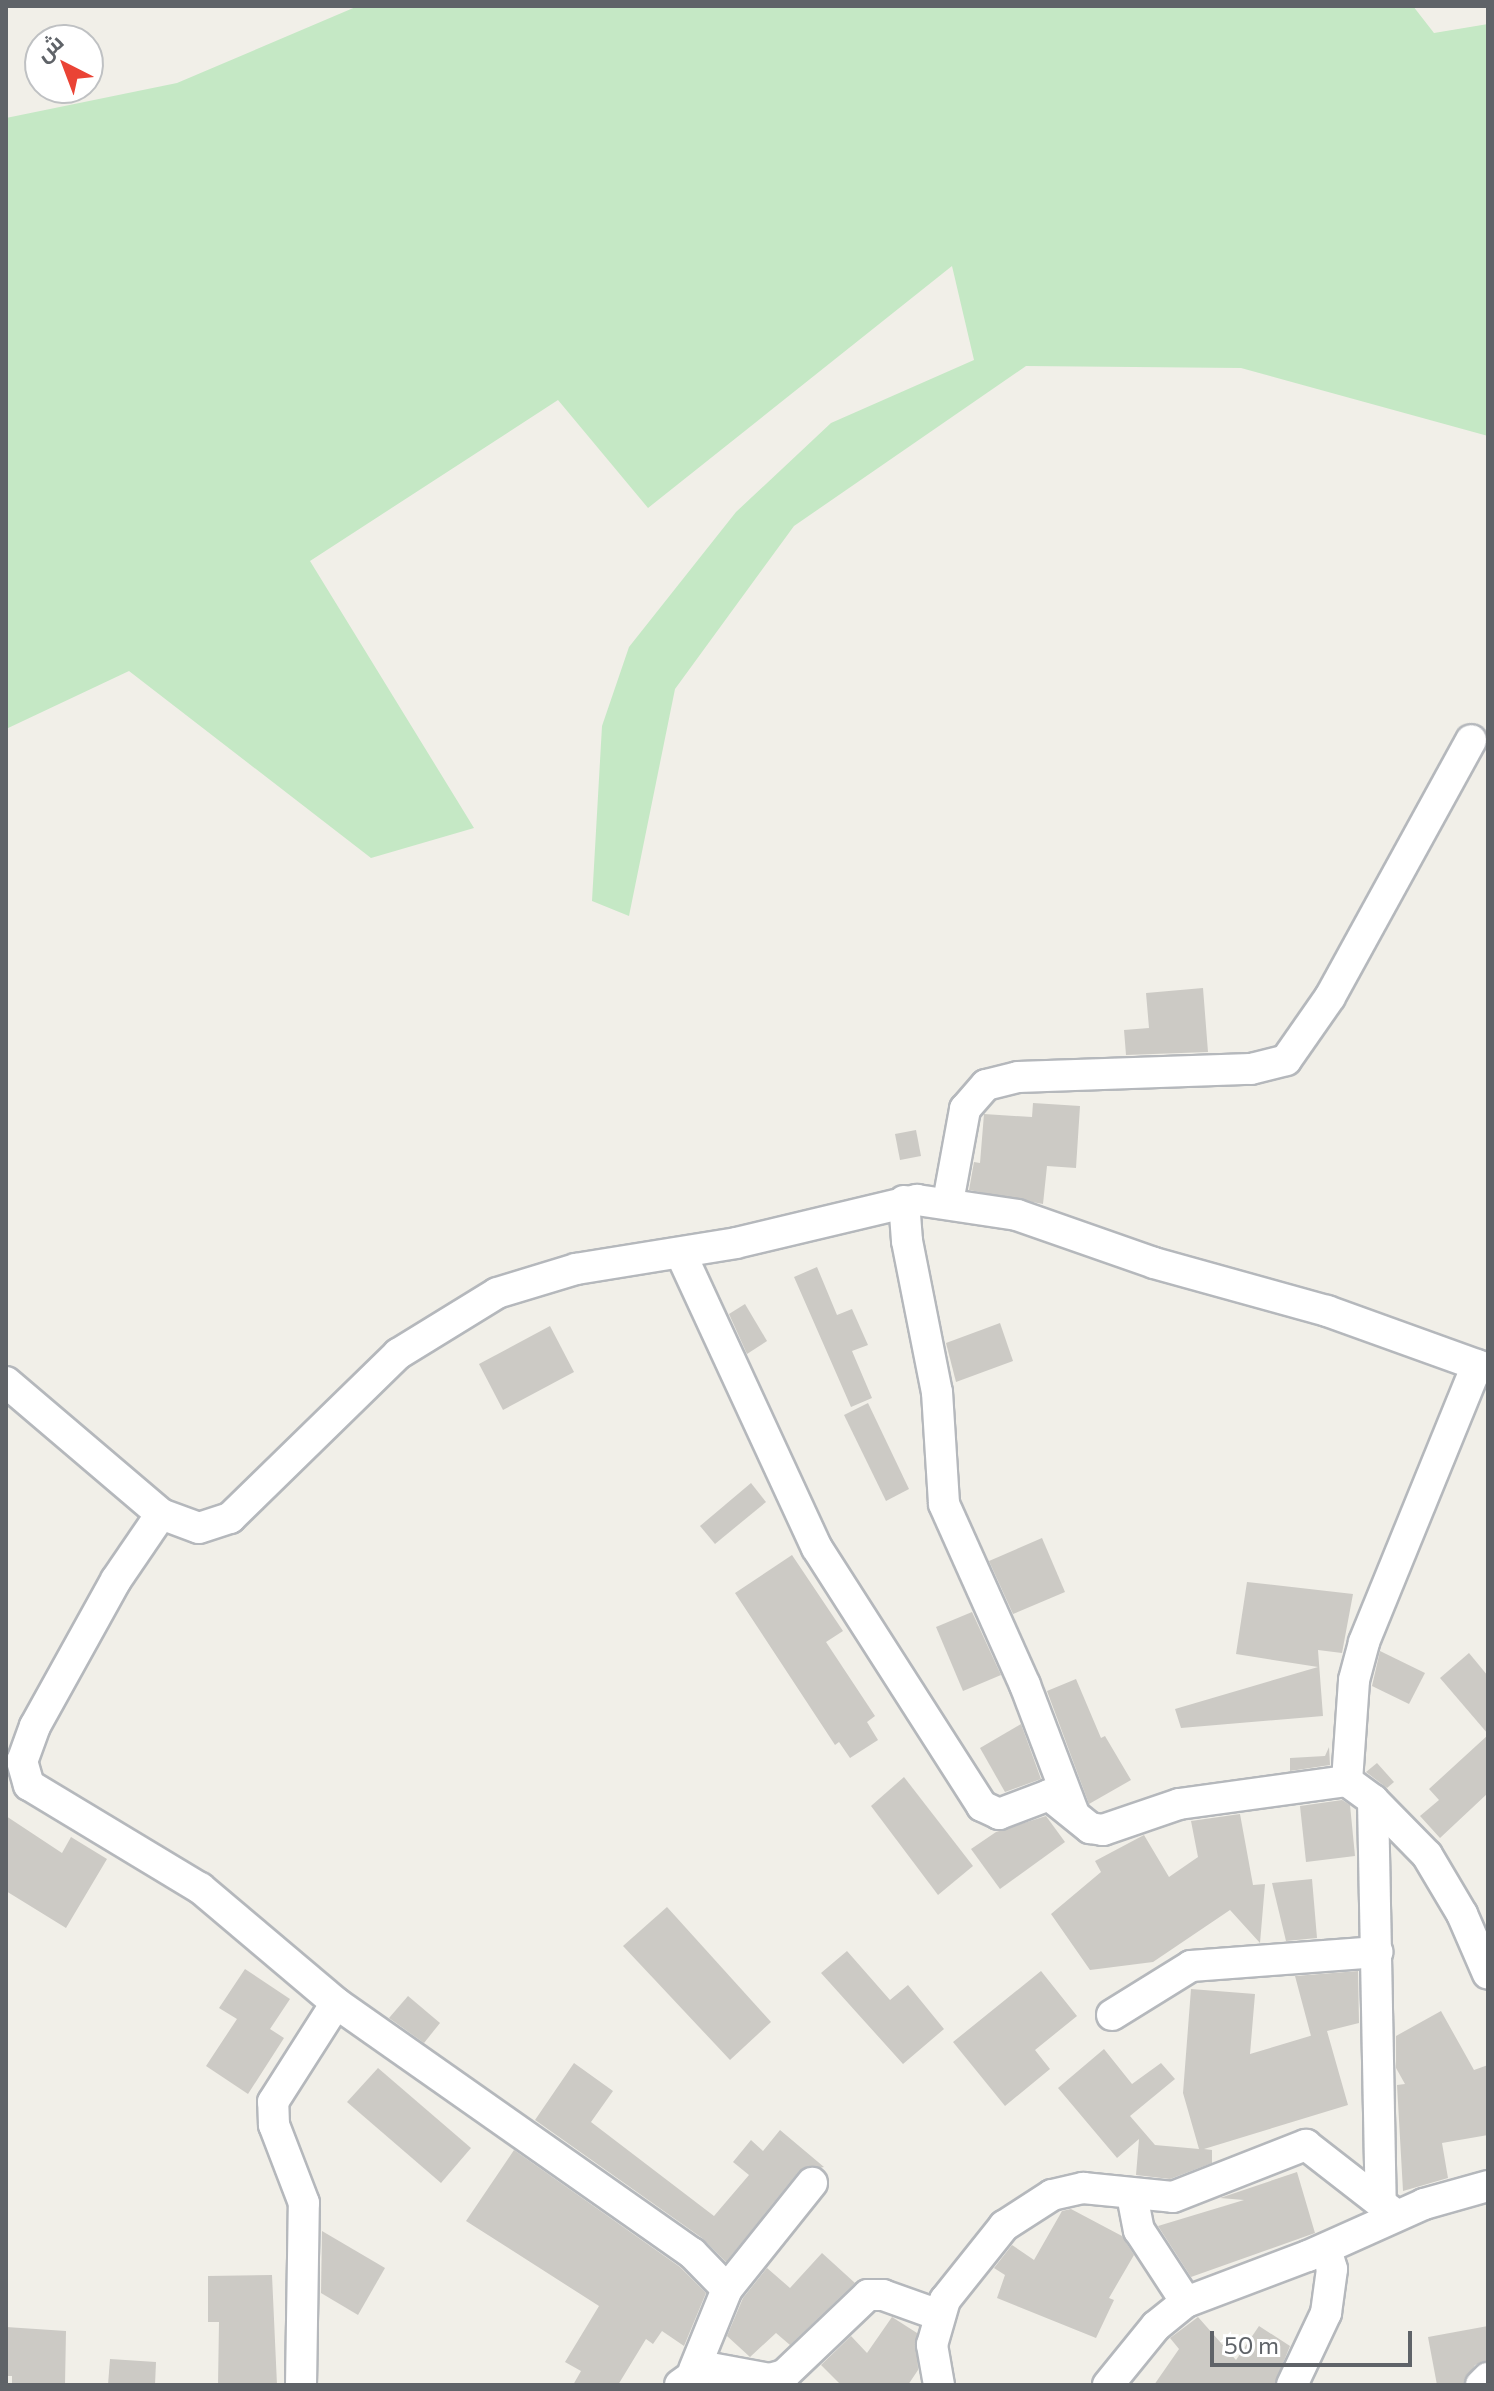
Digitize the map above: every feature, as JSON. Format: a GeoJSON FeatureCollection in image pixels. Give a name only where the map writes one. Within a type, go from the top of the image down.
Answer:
{"type":"FeatureCollection","features":[{"type":"Feature","properties":{"kind":"street"},"geometry":{"type":"LineString","coordinates":[[948,1202],[965,1109],[986,1085],[1018,1077],[1251,1069],[1286,1060],[1330,997],[1471,740]]}},
{"type":"Feature","properties":{"kind":"street"},"geometry":{"type":"LineString","coordinates":[[904,1201],[907,1241],[937,1392],[944,1504],[1025,1685],[1074,1814]]}},
{"type":"Feature","properties":{"kind":"street"},"geometry":{"type":"LineString","coordinates":[[6,1382],[161,1514],[199,1528],[230,1518],[398,1354],[497,1293],[576,1269],[681,1254],[904,1201],[948,1202],[1017,1215],[1180,1272],[1327,1311],[1483,1367],[1364,1642],[1354,1680],[1347,1781]]}},
{"type":"Feature","properties":{"kind":"street"},"geometry":{"type":"LineString","coordinates":[[681,1254],[817,1548],[982,1806],[999,1814],[1049,1795],[1090,1828],[1103,1830],[1179,1804],[1347,1781],[1373,1800],[1427,1855],[1462,1914],[1488,1974]]}},
{"type":"Feature","properties":{"kind":"street"},"geometry":{"type":"LineString","coordinates":[[161,1514],[116,1580],[35,1726],[22,1761],[24,1776],[35,1792],[200,1888],[336,2003],[679,2244],[727,2289]]}},
{"type":"Feature","properties":{"kind":"street"},"geometry":{"type":"LineString","coordinates":[[1373,1800],[1388,2208]]}},
{"type":"Feature","properties":{"kind":"street"},"geometry":{"type":"LineString","coordinates":[[1112,2015],[1191,1966],[1377,1952]]}},
{"type":"Feature","properties":{"kind":"street"},"geometry":{"type":"LineString","coordinates":[[301,2385],[305,2216],[299,2186],[274,2125],[273,2102],[336,2003]]}},
{"type":"Feature","properties":{"kind":"street"},"geometry":{"type":"LineString","coordinates":[[939,2385],[932,2345],[939,2315],[979,2256],[1019,2214],[1052,2195],[1083,2188],[1173,2197],[1306,2145],[1388,2208]]}},
{"type":"Feature","properties":{"kind":"street"},"geometry":{"type":"LineString","coordinates":[[812,2183],[727,2289],[687,2377],[770,2379],[784,2375],[868,2295],[883,2295],[939,2315]]}},
{"type":"Feature","properties":{"kind":"street"},"geometry":{"type":"LineString","coordinates":[[1108,2385],[1156,2326],[1186,2302],[1326,2249],[1388,2208],[1488,2186]]}},
{"type":"Feature","properties":{"kind":"street"},"geometry":{"type":"LineString","coordinates":[[1132,2195],[1139,2230],[1186,2302]]}},
{"type":"Feature","properties":{"kind":"street"},"geometry":{"type":"LineString","coordinates":[[1292,2385],[1314,2342],[1331,2289],[1326,2249]]}},
{"type":"Feature","properties":{"kind":"street"},"geometry":{"type":"LineString","coordinates":[[1271,2271],[1331,2289]]}},
{"type":"Feature","properties":{"kind":"street"},"geometry":{"type":"LineString","coordinates":[[1481,2385],[1488,2378]]}},
{"type":"Feature","properties":{"kind":"green space"},"geometry":{"type":"Polygon","coordinates":[[[358,6],[1413,6],[1434,33],[1488,24],[1488,436],[1241,368],[1026,366],[794,526],[675,689],[629,916],[592,901],[602,726],[629,647],[736,512],[831,423],[974,360],[952,266],[648,508],[558,400],[310,561],[474,828],[371,858],[129,671],[6,729],[6,118],[74,104],[104,104],[104,98],[177,83],[358,6]]]}},
{"type":"Feature","properties":{"kind":"building"},"geometry":{"type":"Polygon","coordinates":[[[1203,988],[1208,1052],[1126,1055],[1124,1030],[1149,1028],[1146,993],[1203,988]]]}},
{"type":"Feature","properties":{"kind":"building"},"geometry":{"type":"Polygon","coordinates":[[[1033,1103],[1080,1106],[1076,1168],[1047,1166],[1043,1204],[969,1190],[974,1162],[980,1163],[984,1114],[1032,1117],[1033,1103]]]}},
{"type":"Feature","properties":{"kind":"building"},"geometry":{"type":"Polygon","coordinates":[[[916,1130],[921,1156],[900,1160],[895,1134],[916,1130]]]}},
{"type":"Feature","properties":{"kind":"building"},"geometry":{"type":"Polygon","coordinates":[[[817,1267],[837,1315],[852,1309],[868,1345],[852,1351],[872,1398],[851,1407],[794,1277],[817,1267]]]}},
{"type":"Feature","properties":{"kind":"building"},"geometry":{"type":"Polygon","coordinates":[[[745,1304],[767,1341],[747,1354],[729,1314],[745,1304]]]}},
{"type":"Feature","properties":{"kind":"building"},"geometry":{"type":"Polygon","coordinates":[[[1000,1323],[1013,1361],[956,1382],[946,1343],[1000,1323]]]}},
{"type":"Feature","properties":{"kind":"building"},"geometry":{"type":"Polygon","coordinates":[[[550,1326],[574,1372],[503,1410],[479,1364],[550,1326]]]}},
{"type":"Feature","properties":{"kind":"building"},"geometry":{"type":"Polygon","coordinates":[[[868,1403],[909,1489],[886,1501],[844,1415],[868,1403]]]}},
{"type":"Feature","properties":{"kind":"building"},"geometry":{"type":"Polygon","coordinates":[[[751,1483],[766,1502],[715,1544],[700,1526],[751,1483]]]}},
{"type":"Feature","properties":{"kind":"building"},"geometry":{"type":"Polygon","coordinates":[[[1042,1538],[1065,1592],[1013,1614],[989,1561],[1042,1538]]]}},
{"type":"Feature","properties":{"kind":"building"},"geometry":{"type":"Polygon","coordinates":[[[792,1555],[843,1631],[826,1642],[875,1716],[867,1722],[878,1740],[850,1758],[839,1742],[835,1745],[735,1593],[792,1555]]]}},
{"type":"Feature","properties":{"kind":"building"},"geometry":{"type":"Polygon","coordinates":[[[1247,1582],[1353,1594],[1342,1653],[1318,1650],[1323,1716],[1181,1728],[1175,1709],[1318,1667],[1236,1654],[1247,1582]]]}},
{"type":"Feature","properties":{"kind":"building"},"geometry":{"type":"Polygon","coordinates":[[[972,1612],[1001,1675],[963,1691],[936,1627],[972,1612]]]}},
{"type":"Feature","properties":{"kind":"building"},"geometry":{"type":"Polygon","coordinates":[[[1380,1651],[1425,1673],[1409,1704],[1372,1686],[1380,1651]]]}},
{"type":"Feature","properties":{"kind":"building"},"geometry":{"type":"Polygon","coordinates":[[[1469,1653],[1488,1676],[1488,1734],[1440,1678],[1469,1653]]]}},
{"type":"Feature","properties":{"kind":"building"},"geometry":{"type":"Polygon","coordinates":[[[1076,1679],[1101,1738],[1105,1736],[1131,1780],[1089,1804],[1047,1691],[1076,1679]]]}},
{"type":"Feature","properties":{"kind":"building"},"geometry":{"type":"Polygon","coordinates":[[[1021,1724],[1041,1779],[1005,1792],[980,1748],[1021,1724]]]}},
{"type":"Feature","properties":{"kind":"building"},"geometry":{"type":"Polygon","coordinates":[[[1488,1735],[1488,1793],[1440,1838],[1420,1816],[1439,1800],[1429,1789],[1488,1735]]]}},
{"type":"Feature","properties":{"kind":"building"},"geometry":{"type":"Polygon","coordinates":[[[1329,1747],[1330,1765],[1290,1771],[1290,1758],[1325,1756],[1329,1747]]]}},
{"type":"Feature","properties":{"kind":"building"},"geometry":{"type":"Polygon","coordinates":[[[1377,1763],[1394,1782],[1387,1788],[1366,1772],[1377,1763]]]}},
{"type":"Feature","properties":{"kind":"building"},"geometry":{"type":"Polygon","coordinates":[[[904,1777],[973,1866],[938,1895],[871,1806],[904,1777]]]}},
{"type":"Feature","properties":{"kind":"building"},"geometry":{"type":"Polygon","coordinates":[[[1342,1800],[1350,1805],[1355,1856],[1306,1862],[1300,1806],[1342,1800]]]}},
{"type":"Feature","properties":{"kind":"building"},"geometry":{"type":"Polygon","coordinates":[[[1240,1814],[1253,1885],[1265,1884],[1260,1943],[1230,1910],[1153,1962],[1090,1970],[1051,1914],[1101,1872],[1095,1861],[1144,1835],[1169,1877],[1198,1857],[1191,1821],[1240,1814]]]}},
{"type":"Feature","properties":{"kind":"building"},"geometry":{"type":"Polygon","coordinates":[[[6,1816],[62,1853],[71,1837],[107,1859],[66,1928],[6,1891],[6,1816]]]}},
{"type":"Feature","properties":{"kind":"building"},"geometry":{"type":"Polygon","coordinates":[[[1046,1816],[1065,1842],[1000,1889],[971,1849],[996,1832],[1046,1816]]]}},
{"type":"Feature","properties":{"kind":"building"},"geometry":{"type":"Polygon","coordinates":[[[1312,1879],[1317,1938],[1286,1941],[1272,1883],[1312,1879]]]}},
{"type":"Feature","properties":{"kind":"building"},"geometry":{"type":"Polygon","coordinates":[[[667,1907],[771,2022],[730,2060],[623,1946],[667,1907]]]}},
{"type":"Feature","properties":{"kind":"building"},"geometry":{"type":"Polygon","coordinates":[[[847,1951],[890,2000],[908,1985],[944,2029],[903,2064],[821,1973],[847,1951]]]}},
{"type":"Feature","properties":{"kind":"building"},"geometry":{"type":"Polygon","coordinates":[[[245,1969],[290,1999],[270,2029],[284,2038],[248,2094],[206,2066],[237,2019],[219,2008],[245,1969]]]}},
{"type":"Feature","properties":{"kind":"building"},"geometry":{"type":"Polygon","coordinates":[[[1041,1971],[1077,2016],[1035,2050],[1050,2069],[1005,2106],[953,2042],[1041,1971]]]}},
{"type":"Feature","properties":{"kind":"building"},"geometry":{"type":"Polygon","coordinates":[[[1358,1971],[1359,2023],[1327,2031],[1348,2105],[1204,2149],[1212,2150],[1212,2163],[1170,2179],[1136,2175],[1139,2139],[1117,2158],[1058,2088],[1104,2049],[1132,2084],[1161,2063],[1175,2079],[1130,2116],[1155,2145],[1199,2149],[1183,2093],[1191,1989],[1255,1994],[1250,2054],[1311,2036],[1295,1976],[1358,1971]]]}},
{"type":"Feature","properties":{"kind":"building"},"geometry":{"type":"Polygon","coordinates":[[[408,1996],[440,2023],[424,2043],[389,2018],[408,1996]]]}},
{"type":"Feature","properties":{"kind":"building"},"geometry":{"type":"Polygon","coordinates":[[[1441,2011],[1474,2070],[1488,2065],[1488,2135],[1442,2143],[1448,2178],[1403,2191],[1397,2085],[1405,2084],[1396,2068],[1396,2036],[1441,2011]]]}},
{"type":"Feature","properties":{"kind":"building"},"geometry":{"type":"Polygon","coordinates":[[[574,2063],[613,2091],[591,2122],[714,2216],[749,2175],[733,2162],[751,2140],[763,2151],[780,2130],[824,2167],[799,2171],[726,2262],[702,2238],[535,2120],[574,2063]]]}},
{"type":"Feature","properties":{"kind":"building"},"geometry":{"type":"Polygon","coordinates":[[[378,2068],[471,2148],[441,2183],[347,2102],[378,2068]]]}},
{"type":"Feature","properties":{"kind":"building"},"geometry":{"type":"Polygon","coordinates":[[[514,2150],[680,2267],[706,2293],[684,2346],[662,2331],[653,2344],[646,2339],[618,2385],[573,2385],[581,2371],[565,2362],[599,2306],[466,2221],[514,2150]]]}},
{"type":"Feature","properties":{"kind":"building"},"geometry":{"type":"Polygon","coordinates":[[[1297,2172],[1315,2233],[1191,2277],[1158,2226],[1244,2200],[1220,2198],[1297,2172]]]}},
{"type":"Feature","properties":{"kind":"building"},"geometry":{"type":"Polygon","coordinates":[[[1071,2209],[1122,2236],[1134,2255],[1109,2298],[1114,2300],[1096,2338],[997,2298],[1005,2275],[994,2268],[1012,2245],[1034,2260],[1062,2211],[1071,2209]]]}},
{"type":"Feature","properties":{"kind":"building"},"geometry":{"type":"Polygon","coordinates":[[[322,2231],[385,2268],[358,2315],[321,2293],[322,2231]]]}},
{"type":"Feature","properties":{"kind":"building"},"geometry":{"type":"Polygon","coordinates":[[[822,2253],[855,2283],[790,2345],[776,2333],[750,2357],[727,2336],[743,2298],[767,2268],[790,2288],[822,2253]]]}},
{"type":"Feature","properties":{"kind":"building"},"geometry":{"type":"Polygon","coordinates":[[[272,2275],[277,2385],[218,2385],[219,2322],[208,2322],[208,2276],[272,2275]]]}},
{"type":"Feature","properties":{"kind":"building"},"geometry":{"type":"Polygon","coordinates":[[[892,2317],[917,2333],[918,2370],[908,2385],[841,2385],[821,2365],[851,2336],[867,2353],[892,2317]]]}},
{"type":"Feature","properties":{"kind":"building"},"geometry":{"type":"Polygon","coordinates":[[[1198,2317],[1236,2360],[1259,2326],[1290,2346],[1274,2385],[1154,2385],[1179,2349],[1170,2338],[1198,2317]]]}},
{"type":"Feature","properties":{"kind":"building"},"geometry":{"type":"Polygon","coordinates":[[[1488,2326],[1488,2361],[1475,2365],[1464,2385],[1437,2385],[1428,2337],[1488,2326]]]}},
{"type":"Feature","properties":{"kind":"building"},"geometry":{"type":"Polygon","coordinates":[[[6,2327],[66,2331],[65,2385],[12,2385],[12,2376],[6,2376],[6,2327]]]}},
{"type":"Feature","properties":{"kind":"building"},"geometry":{"type":"Polygon","coordinates":[[[110,2359],[156,2362],[155,2385],[108,2385],[110,2359]]]}}]}
